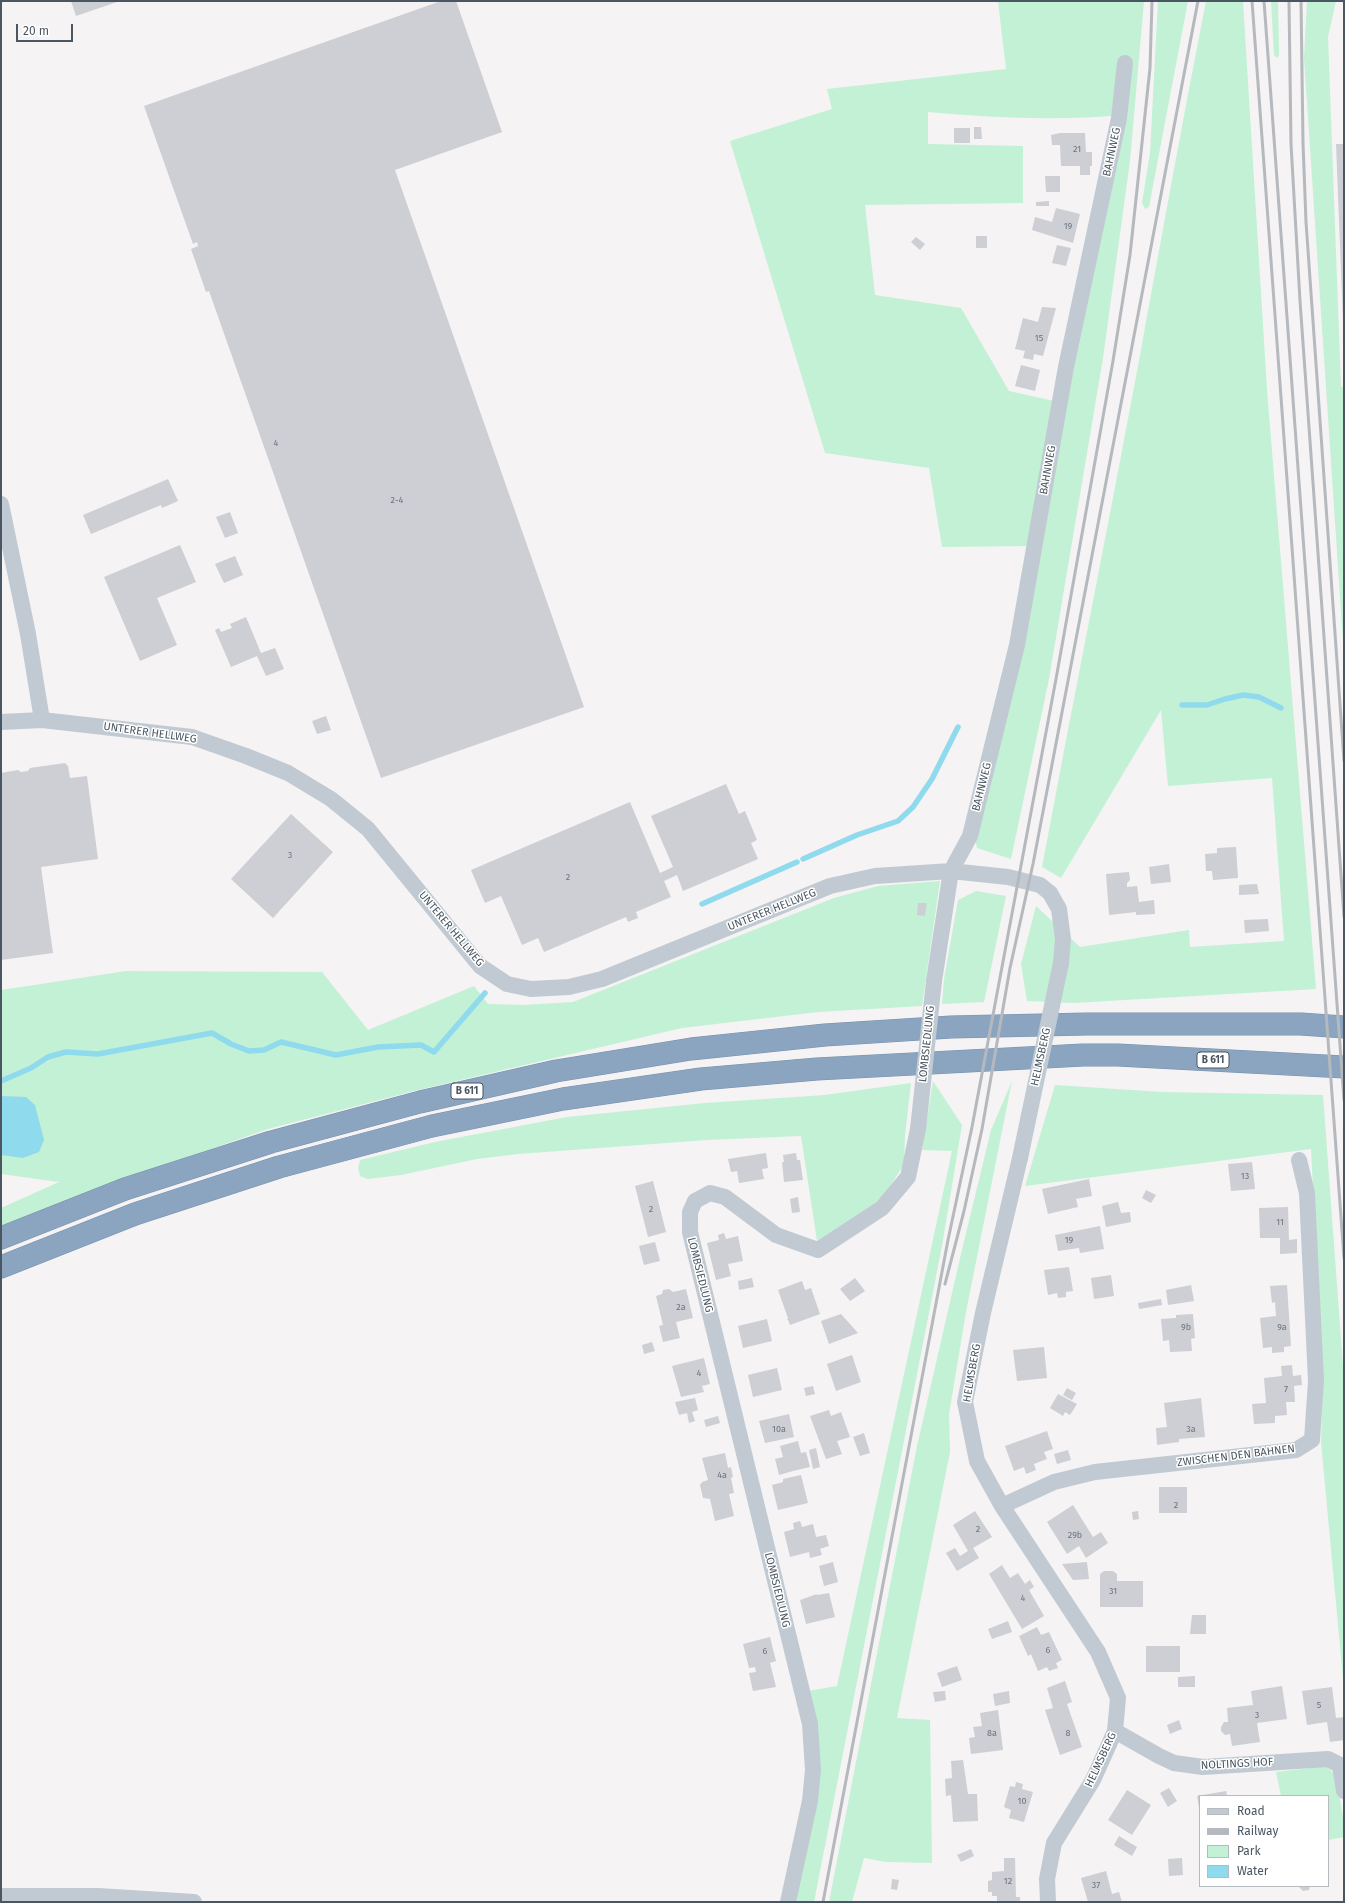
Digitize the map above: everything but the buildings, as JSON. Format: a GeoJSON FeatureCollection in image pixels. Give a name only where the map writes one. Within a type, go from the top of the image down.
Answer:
{"type":"FeatureCollection","features":[{"type":"Feature","properties":{"kind":"highway","name":"B 611"},"geometry":{"type":"LineString","coordinates":[[1,1238],[125,1190],[271,1142],[420,1102],[556,1071],[691,1049],[825,1035],[950,1027],[1086,1024],[1301,1024],[1344,1027]]}},
{"type":"Feature","properties":{"kind":"highway","name":"B 611"},"geometry":{"type":"LineString","coordinates":[[1,1267],[134,1214],[279,1168],[432,1126],[563,1099],[701,1079],[817,1068],[1075,1055],[1118,1055],[1344,1067]]}},
{"type":"Feature","properties":{"kind":"street","name":"BAHNWEG"},"geometry":{"type":"LineString","coordinates":[[951,871],[970,836],[1017,645],[1066,367],[1119,118],[1125,62]]}},
{"type":"Feature","properties":{"kind":"street"},"geometry":{"type":"LineString","coordinates":[[1,504],[28,634],[42,720]]}},
{"type":"Feature","properties":{"kind":"street","name":"UNTERER HELLWEG"},"geometry":{"type":"LineString","coordinates":[[1,722],[42,720],[192,737],[288,772],[331,799],[368,829],[480,966],[507,984],[531,990],[569,987],[602,979],[830,886],[875,876],[951,871],[1008,876]]}},
{"type":"Feature","properties":{"kind":"street","name":"LOMBSIEDLUNG"},"geometry":{"type":"LineString","coordinates":[[788,1902],[810,1800],[813,1770],[810,1724],[690,1232],[690,1212],[695,1201],[710,1193],[725,1197],[776,1235],[818,1250],[882,1208],[908,1177],[918,1129],[934,981],[951,871]]}},
{"type":"Feature","properties":{"kind":"street","name":"HELMSBERG"},"geometry":{"type":"LineString","coordinates":[[1008,876],[1040,884],[1050,894],[1059,909],[1063,939],[1061,963],[1020,1158],[983,1313],[965,1402],[976,1461],[1002,1506],[1098,1652],[1118,1698],[1115,1731],[1093,1780],[1054,1843],[1046,1879],[1048,1902]]}},
{"type":"Feature","properties":{"kind":"street","name":"ZWISCHEN DEN BAHNEN"},"geometry":{"type":"LineString","coordinates":[[1002,1506],[1054,1482],[1095,1472],[1296,1450],[1312,1440],[1316,1382],[1307,1193],[1299,1160]]}},
{"type":"Feature","properties":{"kind":"street","name":"NOLTINGS HOF"},"geometry":{"type":"LineString","coordinates":[[1115,1731],[1174,1763],[1203,1767],[1328,1759],[1340,1766],[1344,1791]]}},
{"type":"Feature","properties":{"kind":"street"},"geometry":{"type":"LineString","coordinates":[[1,1896],[98,1896],[194,1902]]}},
{"type":"Feature","properties":{"kind":"green space"},"geometry":{"type":"Polygon","coordinates":[[[998,1],[1144,1],[1130,161],[1103,358],[1049,679],[1011,859],[977,848],[975,838],[1013,691],[1042,547],[1067,402],[1123,115],[1074,118],[1026,118],[928,112],[928,144],[1023,146],[1023,203],[865,205],[875,295],[961,308],[1009,391],[1054,401],[1030,546],[942,547],[929,468],[825,453],[730,141],[832,109],[827,89],[1006,69],[998,1]]]}},
{"type":"Feature","properties":{"kind":"green space"},"geometry":{"type":"Polygon","coordinates":[[[1158,1],[1188,1],[1149,207],[1145,209],[1142,203],[1150,153],[1158,1]]]}},
{"type":"Feature","properties":{"kind":"green space"},"geometry":{"type":"Polygon","coordinates":[[[1206,1],[1243,1],[1267,390],[1316,989],[1073,1003],[1027,1001],[1021,964],[1036,906],[1080,947],[1189,930],[1190,947],[1284,941],[1272,778],[1168,786],[1161,710],[1061,878],[1042,867],[1206,1]]]}},
{"type":"Feature","properties":{"kind":"green space"},"geometry":{"type":"Polygon","coordinates":[[[1271,1],[1278,1],[1279,55],[1277,58],[1274,55],[1271,1]]]}},
{"type":"Feature","properties":{"kind":"green space"},"geometry":{"type":"Polygon","coordinates":[[[1307,1],[1336,1],[1328,37],[1341,387],[1344,387],[1344,657],[1304,58],[1307,1]]]}},
{"type":"Feature","properties":{"kind":"green space"},"geometry":{"type":"Polygon","coordinates":[[[940,881],[922,1006],[818,1012],[682,1028],[414,1091],[268,1129],[120,1181],[1,1226],[1,1208],[59,1182],[1,1174],[1,990],[126,971],[322,972],[368,1030],[474,986],[488,1004],[523,1005],[573,1002],[834,898],[878,886],[940,881]]]}},
{"type":"Feature","properties":{"kind":"green space"},"geometry":{"type":"Polygon","coordinates":[[[976,891],[1006,896],[984,1002],[942,1004],[944,979],[958,900],[976,891]]]}},
{"type":"Feature","properties":{"kind":"green space"},"geometry":{"type":"Polygon","coordinates":[[[933,1081],[962,1125],[942,1246],[814,1902],[795,1902],[817,1802],[808,1691],[837,1686],[952,1151],[922,1150],[933,1081]]]}},
{"type":"Feature","properties":{"kind":"green space"},"geometry":{"type":"Polygon","coordinates":[[[1012,1081],[966,1312],[949,1414],[950,1452],[897,1718],[930,1720],[932,1863],[886,1862],[864,1858],[852,1902],[829,1902],[917,1446],[991,1130],[1012,1081]]]}},
{"type":"Feature","properties":{"kind":"green space"},"geometry":{"type":"Polygon","coordinates":[[[911,1083],[905,1136],[904,1164],[886,1193],[874,1204],[817,1241],[801,1136],[707,1140],[518,1154],[477,1159],[401,1175],[368,1179],[360,1176],[358,1168],[360,1160],[435,1142],[567,1117],[705,1103],[825,1095],[911,1083]]]}},
{"type":"Feature","properties":{"kind":"green space"},"geometry":{"type":"Polygon","coordinates":[[[1055,1085],[1162,1092],[1323,1095],[1344,1380],[1344,1689],[1321,1442],[1323,1381],[1311,1149],[1025,1186],[1055,1085]]]}},
{"type":"Feature","properties":{"kind":"green space"},"geometry":{"type":"Polygon","coordinates":[[[1326,1766],[1336,1775],[1344,1824],[1344,1837],[1329,1840],[1329,1795],[1281,1795],[1276,1772],[1326,1766]]]}},
{"type":"Feature","properties":{"kind":"water"},"geometry":{"type":"Polygon","coordinates":[[[1,1096],[26,1097],[35,1105],[44,1140],[39,1152],[23,1158],[1,1155],[1,1096]]]}},
{"type":"Feature","properties":{"kind":"waterway"},"geometry":{"type":"LineString","coordinates":[[1182,705],[1207,705],[1243,695],[1259,697],[1281,708]]}},
{"type":"Feature","properties":{"kind":"waterway"},"geometry":{"type":"LineString","coordinates":[[803,859],[857,835],[898,821],[913,807],[932,779],[958,727]]}},
{"type":"Feature","properties":{"kind":"waterway"},"geometry":{"type":"LineString","coordinates":[[702,904],[797,862]]}},
{"type":"Feature","properties":{"kind":"waterway"},"geometry":{"type":"LineString","coordinates":[[1,1081],[31,1068],[48,1057],[66,1052],[98,1054],[212,1033],[231,1044],[249,1051],[264,1050],[281,1042],[336,1055],[378,1047],[421,1045],[434,1052],[485,993]]}},
{"type":"Feature","properties":{"kind":"railway"},"geometry":{"type":"LineString","coordinates":[[823,1902],[948,1240],[972,1127],[1056,679],[1113,361],[1130,255],[1150,68],[1152,1]]}},
{"type":"Feature","properties":{"kind":"railway"},"geometry":{"type":"LineString","coordinates":[[945,1284],[964,1211],[982,1129],[1010,968],[1033,864],[1198,1]]}},
{"type":"Feature","properties":{"kind":"railway"},"geometry":{"type":"LineString","coordinates":[[1252,1],[1344,1258]]}},
{"type":"Feature","properties":{"kind":"railway"},"geometry":{"type":"LineString","coordinates":[[1264,1],[1344,1100]]}},
{"type":"Feature","properties":{"kind":"railway"},"geometry":{"type":"LineString","coordinates":[[1289,1],[1291,144],[1300,301],[1344,917]]}},
{"type":"Feature","properties":{"kind":"railway"},"geometry":{"type":"LineString","coordinates":[[1301,1],[1303,143],[1306,222],[1344,761]]}}]}
